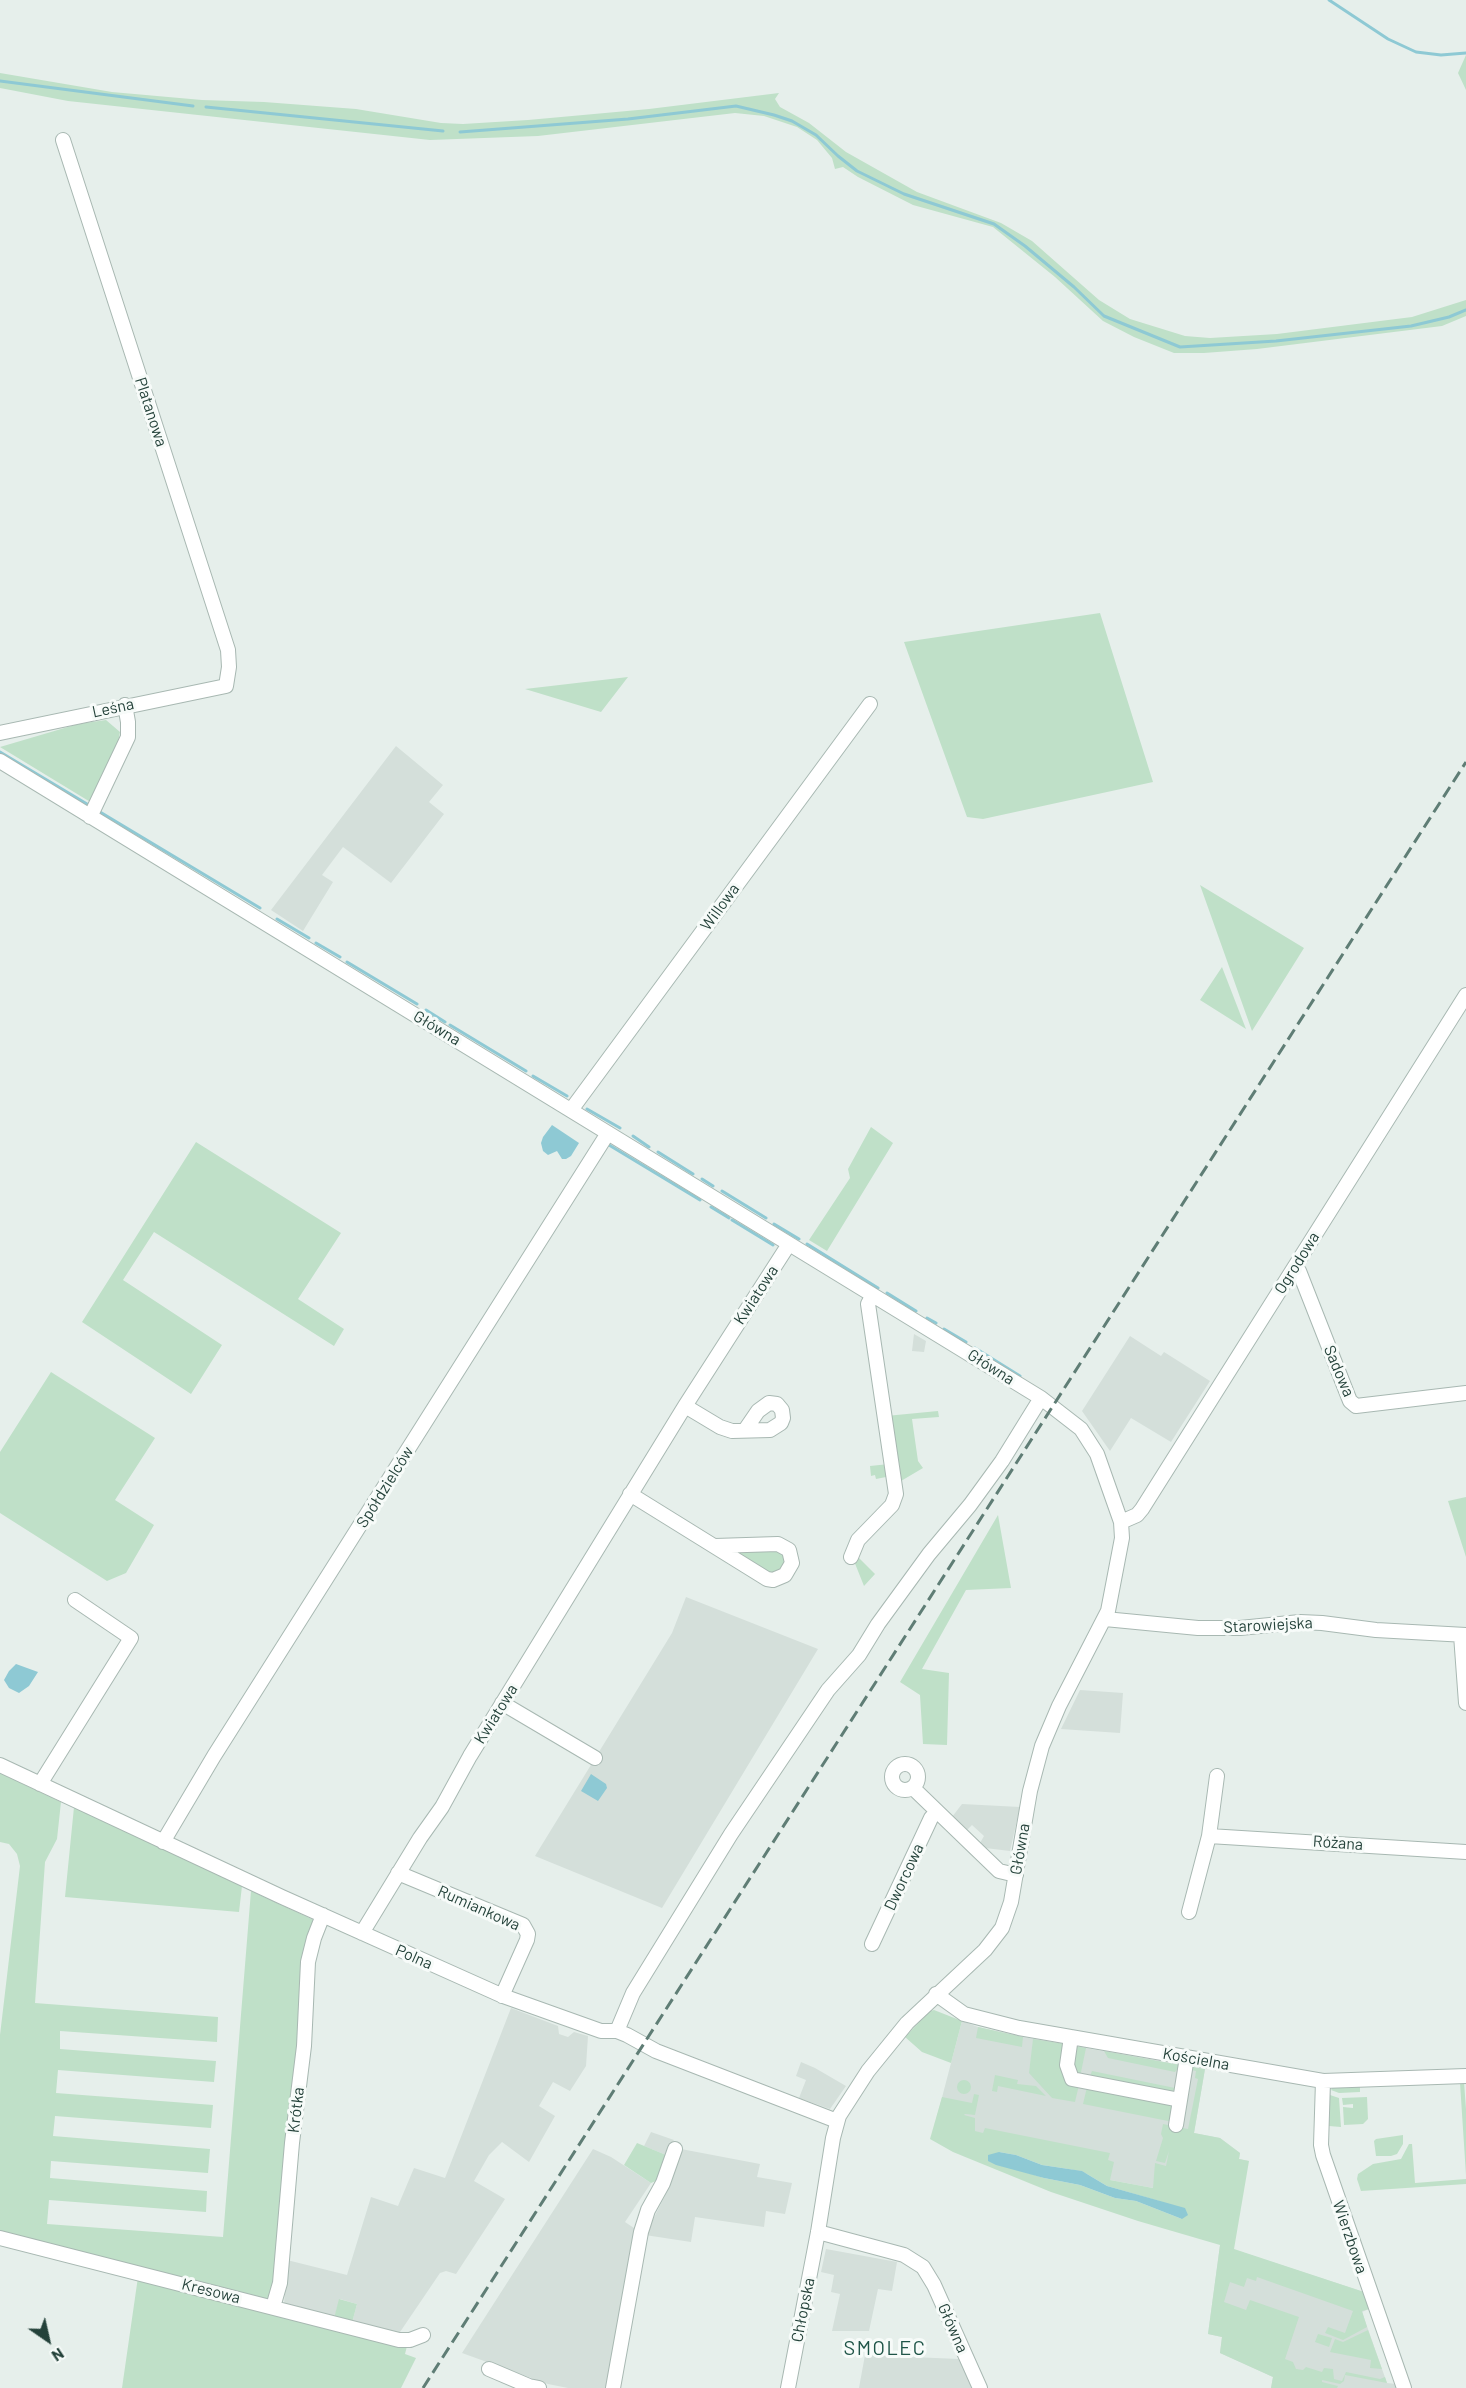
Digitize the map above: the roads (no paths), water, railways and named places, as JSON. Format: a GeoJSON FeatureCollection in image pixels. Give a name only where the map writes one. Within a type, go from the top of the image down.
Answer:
{"type":"FeatureCollection","features":[{"type":"Feature","properties":{"kind":"street","name":"Platanowa"},"geometry":{"type":"LineString","coordinates":[[63,140],[228,650],[229,668],[226,686]]}},
{"type":"Feature","properties":{"kind":"street","name":"Leśna"},"geometry":{"type":"LineString","coordinates":[[0,733],[125,705],[226,686]]}},
{"type":"Feature","properties":{"kind":"street","name":"Willowa"},"geometry":{"type":"LineString","coordinates":[[571,1110],[870,704]]}},
{"type":"Feature","properties":{"kind":"street"},"geometry":{"type":"LineString","coordinates":[[90,817],[128,737],[125,705]]}},
{"type":"Feature","properties":{"kind":"street","name":"Główna"},"geometry":{"type":"LineString","coordinates":[[0,761],[1041,1398],[1072,1421],[1093,1444],[1120,1522],[1122,1544],[1105,1619],[1046,1734],[1030,1791],[1011,1902],[998,1934],[985,1950],[907,2023],[852,2092],[837,2121],[818,2232],[904,2255],[922,2266],[934,2284],[980,2388]]}},
{"type":"Feature","properties":{"kind":"street","name":"Ogrodowa"},"geometry":{"type":"LineString","coordinates":[[1120,1522],[1132,1518],[1143,1509],[1466,995]]}},
{"type":"Feature","properties":{"kind":"street","name":"Spółdzielców"},"geometry":{"type":"LineString","coordinates":[[163,1842],[214,1756],[608,1133]]}},
{"type":"Feature","properties":{"kind":"street","name":"Kwiatowa"},"geometry":{"type":"LineString","coordinates":[[362,1933],[420,1838],[442,1808],[502,1703],[630,1494],[789,1244]]}},
{"type":"Feature","properties":{"kind":"street","name":"Sadowa"},"geometry":{"type":"LineString","coordinates":[[1294,1268],[1299,1271],[1350,1401],[1356,1406],[1466,1393]]}},
{"type":"Feature","properties":{"kind":"street"},"geometry":{"type":"LineString","coordinates":[[851,1557],[858,1540],[892,1505],[896,1494],[868,1304],[873,1295]]}},
{"type":"Feature","properties":{"kind":"street"},"geometry":{"type":"LineString","coordinates":[[617,2031],[633,1993],[725,1844],[828,1690],[859,1655],[878,1624],[929,1554],[996,1470],[1041,1398]]}},
{"type":"Feature","properties":{"kind":"street"},"geometry":{"type":"LineString","coordinates":[[685,1406],[720,1427],[732,1431],[745,1430]]}},
{"type":"Feature","properties":{"kind":"street"},"geometry":{"type":"LineString","coordinates":[[630,1494],[767,1579],[772,1580],[785,1575],[792,1563],[789,1550],[778,1544],[715,1546]]}},
{"type":"Feature","properties":{"kind":"street"},"geometry":{"type":"LineString","coordinates":[[40,1784],[131,1638],[75,1600]]}},
{"type":"Feature","properties":{"kind":"street","name":"Starowiejska"},"geometry":{"type":"LineString","coordinates":[[1105,1619],[1198,1628],[1239,1628],[1300,1622],[1323,1623],[1388,1631],[1464,1635]]}},
{"type":"Feature","properties":{"kind":"street"},"geometry":{"type":"LineString","coordinates":[[1464,1635],[1466,1704]]}},
{"type":"Feature","properties":{"kind":"street"},"geometry":{"type":"LineString","coordinates":[[502,1703],[595,1758]]}},
{"type":"Feature","properties":{"kind":"street","name":"Polna"},"geometry":{"type":"LineString","coordinates":[[0,1765],[163,1842],[502,1996],[601,2031],[617,2031],[656,2050],[837,2121]]}},
{"type":"Feature","properties":{"kind":"street"},"geometry":{"type":"LineString","coordinates":[[1189,1912],[1209,1836],[1217,1776]]}},
{"type":"Feature","properties":{"kind":"street"},"geometry":{"type":"LineString","coordinates":[[913,1788],[999,1871],[1016,1875]]}},
{"type":"Feature","properties":{"kind":"street","name":"Dworcowa"},"geometry":{"type":"LineString","coordinates":[[872,1944],[931,1818],[937,1811]]}},
{"type":"Feature","properties":{"kind":"street","name":"Różana"},"geometry":{"type":"LineString","coordinates":[[1209,1836],[1466,1852]]}},
{"type":"Feature","properties":{"kind":"street","name":"Rumiankowa"},"geometry":{"type":"LineString","coordinates":[[398,1873],[523,1925],[528,1934],[527,1940],[502,1996]]}},
{"type":"Feature","properties":{"kind":"street","name":"Krótka"},"geometry":{"type":"LineString","coordinates":[[273,2307],[280,2283],[292,2143],[304,2046],[308,1962],[323,1915]]}},
{"type":"Feature","properties":{"kind":"street","name":"Kościelna"},"geometry":{"type":"LineString","coordinates":[[936,1994],[964,2014],[974,2018],[1323,2081],[1466,2076]]}},
{"type":"Feature","properties":{"kind":"street"},"geometry":{"type":"LineString","coordinates":[[1071,2037],[1067,2065],[1072,2079],[1180,2100]]}},
{"type":"Feature","properties":{"kind":"street"},"geometry":{"type":"LineString","coordinates":[[1176,2125],[1187,2057]]}},
{"type":"Feature","properties":{"kind":"street","name":"Wierzbowa"},"geometry":{"type":"LineString","coordinates":[[1323,2081],[1321,2145],[1323,2155],[1404,2388]]}},
{"type":"Feature","properties":{"kind":"street"},"geometry":{"type":"LineString","coordinates":[[613,2388],[641,2232],[648,2210],[663,2183],[675,2149]]}},
{"type":"Feature","properties":{"kind":"street","name":"Chłopska"},"geometry":{"type":"LineString","coordinates":[[788,2388],[818,2232]]}},
{"type":"Feature","properties":{"kind":"street","name":"Kresowa"},"geometry":{"type":"LineString","coordinates":[[0,2238],[399,2340],[410,2340],[423,2335]]}},
{"type":"Feature","properties":{"kind":"street"},"geometry":{"type":"LineString","coordinates":[[489,2369],[539,2388]]}},
{"type":"Feature","properties":{"kind":"water"},"geometry":{"type":"Polygon","coordinates":[[[552,1125],[579,1143],[571,1156],[566,1159],[562,1159],[557,1151],[548,1155],[543,1151],[541,1143],[543,1137],[552,1125]]]}},
{"type":"Feature","properties":{"kind":"water"},"geometry":{"type":"Polygon","coordinates":[[[16,1664],[38,1672],[29,1686],[19,1693],[9,1688],[4,1680],[16,1664]]]}},
{"type":"Feature","properties":{"kind":"water"},"geometry":{"type":"Polygon","coordinates":[[[591,1774],[606,1784],[607,1788],[598,1801],[581,1791],[591,1774]]]}},
{"type":"Feature","properties":{"kind":"water"},"geometry":{"type":"Polygon","coordinates":[[[999,2152],[1016,2155],[1042,2165],[1082,2171],[1107,2186],[1185,2208],[1188,2215],[1182,2219],[1136,2201],[1115,2198],[1080,2185],[1044,2178],[988,2161],[988,2155],[999,2152]]]}},
{"type":"Feature","properties":{"kind":"waterway"},"geometry":{"type":"LineString","coordinates":[[1329,0],[1388,39],[1416,52],[1441,55],[1466,53]]}},
{"type":"Feature","properties":{"kind":"waterway"},"geometry":{"type":"LineString","coordinates":[[0,81],[193,106]]}},
{"type":"Feature","properties":{"kind":"waterway"},"geometry":{"type":"LineString","coordinates":[[460,132],[628,119],[736,106],[774,115],[792,121],[816,135],[857,171],[904,194],[994,224],[1025,246],[1074,287],[1104,316],[1180,347],[1276,341],[1411,326],[1449,317],[1466,310]]}},
{"type":"Feature","properties":{"kind":"waterway"},"geometry":{"type":"LineString","coordinates":[[206,107],[443,131]]}},
{"type":"Feature","properties":{"kind":"waterway"},"geometry":{"type":"LineString","coordinates":[[0,752],[87,804]]}},
{"type":"Feature","properties":{"kind":"waterway"},"geometry":{"type":"LineString","coordinates":[[100,812],[260,908]]}},
{"type":"Feature","properties":{"kind":"waterway"},"geometry":{"type":"LineString","coordinates":[[277,919],[309,938]]}},
{"type":"Feature","properties":{"kind":"waterway"},"geometry":{"type":"LineString","coordinates":[[316,943],[340,957]]}},
{"type":"Feature","properties":{"kind":"waterway"},"geometry":{"type":"LineString","coordinates":[[347,962],[417,1004]]}},
{"type":"Feature","properties":{"kind":"waterway"},"geometry":{"type":"LineString","coordinates":[[426,1010],[445,1022]]}},
{"type":"Feature","properties":{"kind":"waterway"},"geometry":{"type":"LineString","coordinates":[[450,1025],[526,1071]]}},
{"type":"Feature","properties":{"kind":"waterway"},"geometry":{"type":"LineString","coordinates":[[533,1076],[567,1096]]}},
{"type":"Feature","properties":{"kind":"waterway"},"geometry":{"type":"LineString","coordinates":[[587,1109],[620,1128]]}},
{"type":"Feature","properties":{"kind":"waterway"},"geometry":{"type":"LineString","coordinates":[[633,1136],[649,1147]]}},
{"type":"Feature","properties":{"kind":"waterway"},"geometry":{"type":"LineString","coordinates":[[609,1145],[700,1200]]}},
{"type":"Feature","properties":{"kind":"waterway"},"geometry":{"type":"LineString","coordinates":[[658,1152],[693,1174]]}},
{"type":"Feature","properties":{"kind":"waterway"},"geometry":{"type":"LineString","coordinates":[[702,1179],[713,1186]]}},
{"type":"Feature","properties":{"kind":"waterway"},"geometry":{"type":"LineString","coordinates":[[722,1191],[766,1218]]}},
{"type":"Feature","properties":{"kind":"waterway"},"geometry":{"type":"LineString","coordinates":[[711,1207],[729,1218]]}},
{"type":"Feature","properties":{"kind":"waterway"},"geometry":{"type":"LineString","coordinates":[[732,1220],[773,1245]]}},
{"type":"Feature","properties":{"kind":"waterway"},"geometry":{"type":"LineString","coordinates":[[774,1224],[799,1239]]}},
{"type":"Feature","properties":{"kind":"waterway"},"geometry":{"type":"LineString","coordinates":[[807,1244],[878,1288]]}},
{"type":"Feature","properties":{"kind":"waterway"},"geometry":{"type":"LineString","coordinates":[[887,1293],[916,1311]]}},
{"type":"Feature","properties":{"kind":"waterway"},"geometry":{"type":"LineString","coordinates":[[927,1318],[936,1323]]}},
{"type":"Feature","properties":{"kind":"waterway"},"geometry":{"type":"LineString","coordinates":[[944,1329],[966,1342]]}},
{"type":"Feature","properties":{"kind":"waterway"},"geometry":{"type":"LineString","coordinates":[[975,1348],[1020,1376]]}},
{"type":"Feature","properties":{"kind":"railway"},"geometry":{"type":"LineString","coordinates":[[423,2388],[1466,762]]}},
{"type":"Feature","properties":{"kind":"district","name":"SMOLEC"},"geometry":{"type":"Point","coordinates":[885,2348]}}]}
